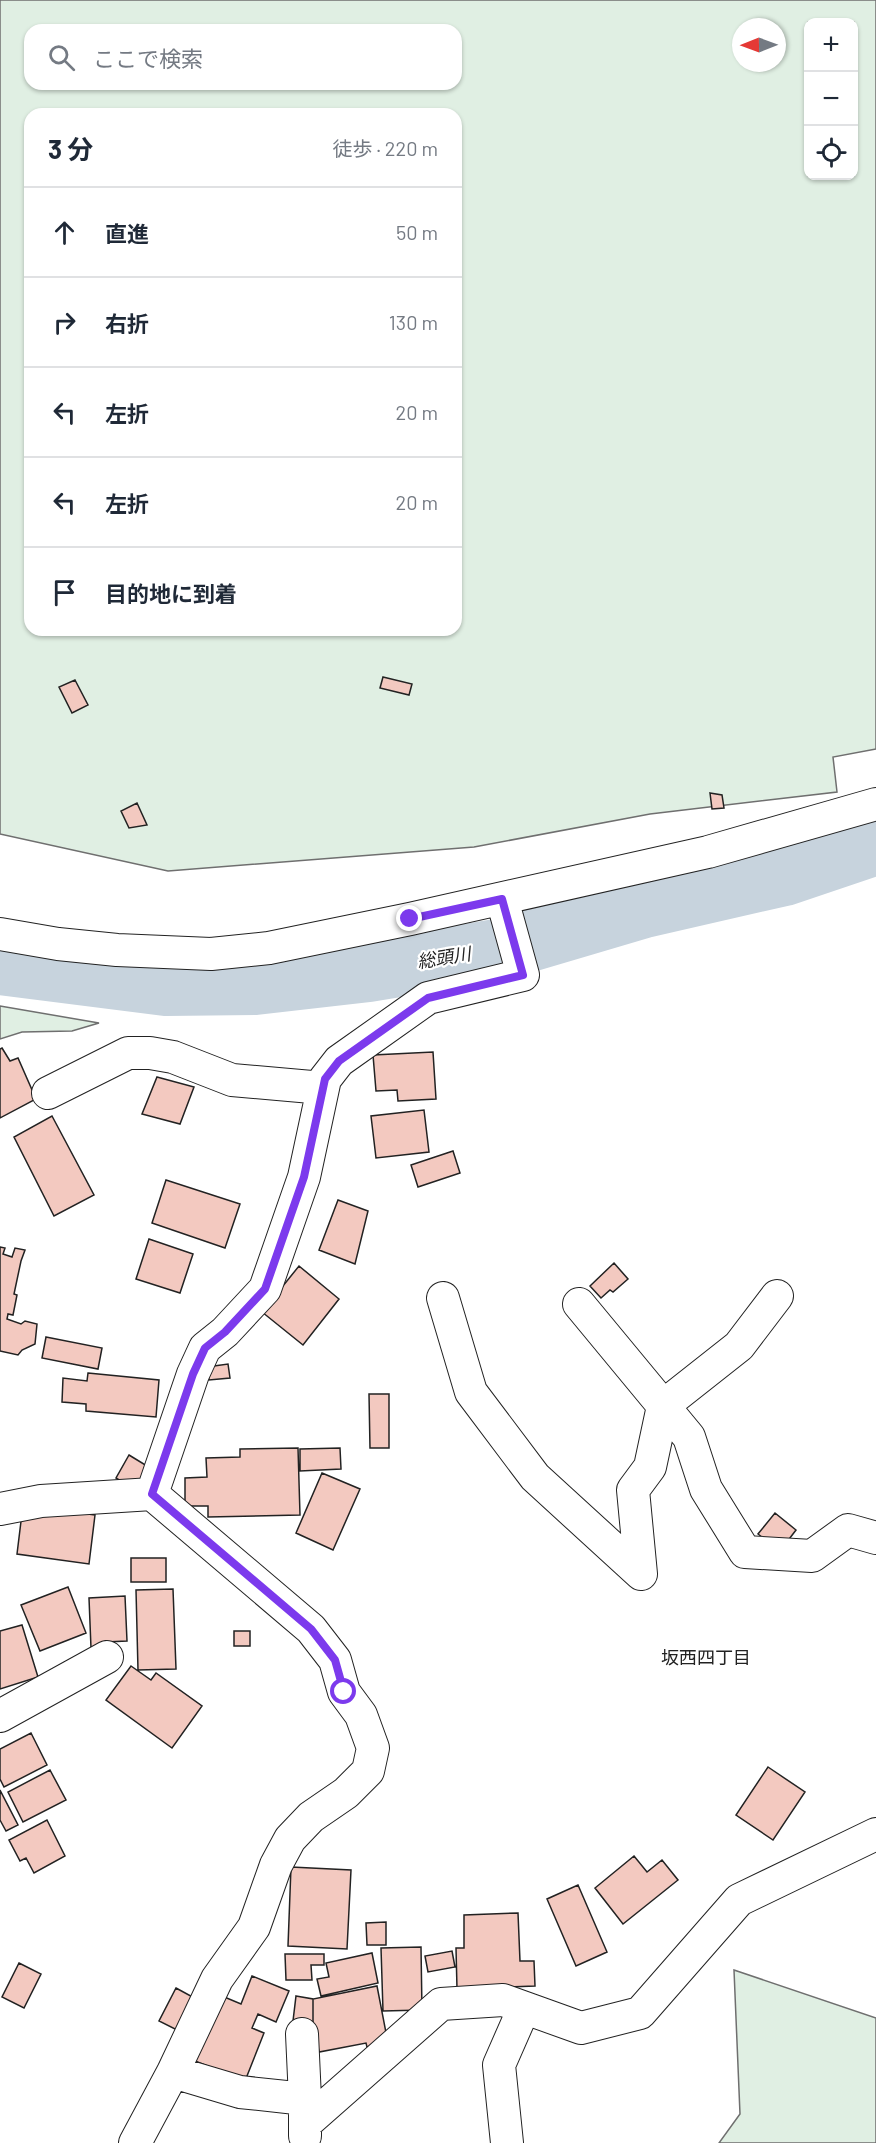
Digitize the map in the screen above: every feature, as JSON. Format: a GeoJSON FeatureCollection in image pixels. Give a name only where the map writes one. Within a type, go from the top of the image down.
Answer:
{"type":"FeatureCollection","features":[{"type":"Feature","properties":{"kind":"street"},"geometry":{"type":"LineString","coordinates":[[0,934],[58,944],[117,950],[211,954],[269,948],[502,899],[708,852],[876,804]]}},
{"type":"Feature","properties":{"kind":"street"},"geometry":{"type":"LineString","coordinates":[[152,1494],[193,1374],[205,1348],[225,1332],[265,1289],[304,1177],[325,1079],[339,1061],[428,998],[523,975],[502,899]]}},
{"type":"Feature","properties":{"kind":"street"},"geometry":{"type":"LineString","coordinates":[[48,1093],[128,1053],[150,1053],[173,1057],[232,1080],[323,1088]]}},
{"type":"Feature","properties":{"kind":"street"},"geometry":{"type":"LineString","coordinates":[[443,1298],[471,1392],[535,1477],[640,1574],[633,1490],[650,1467],[663,1406],[739,1346],[777,1296]]}},
{"type":"Feature","properties":{"kind":"street"},"geometry":{"type":"LineString","coordinates":[[579,1304],[689,1437],[706,1489],[745,1552],[812,1556],[848,1530],[876,1538]]}},
{"type":"Feature","properties":{"kind":"street"},"geometry":{"type":"LineString","coordinates":[[0,1509],[41,1500],[152,1494],[311,1629],[335,1660],[344,1692],[361,1715],[373,1748],[368,1771],[346,1793],[311,1817],[290,1839],[276,1865],[255,1928],[217,1979],[173,2072],[135,2143]]}},
{"type":"Feature","properties":{"kind":"street"},"geometry":{"type":"LineString","coordinates":[[0,1716],[107,1657]]}},
{"type":"Feature","properties":{"kind":"street"},"geometry":{"type":"LineString","coordinates":[[305,2122],[441,2004],[503,2000],[581,2028],[640,2013],[739,1900],[876,1834]]}},
{"type":"Feature","properties":{"kind":"street"},"geometry":{"type":"LineString","coordinates":[[507,2143],[499,2065],[524,2008]]}},
{"type":"Feature","properties":{"kind":"street"},"geometry":{"type":"LineString","coordinates":[[302,2034],[305,2122]]}},
{"type":"Feature","properties":{"kind":"street"},"geometry":{"type":"LineString","coordinates":[[173,2072],[240,2092],[305,2122]]}},
{"type":"Feature","properties":{"kind":"green space"},"geometry":{"type":"Polygon","coordinates":[[[0,0],[876,0],[876,749],[833,757],[837,792],[650,814],[474,847],[168,871],[0,834],[0,0]]]}},
{"type":"Feature","properties":{"kind":"green space"},"geometry":{"type":"Polygon","coordinates":[[[0,1006],[99,1023],[72,1031],[22,1032],[0,1039],[0,1006]]]}},
{"type":"Feature","properties":{"kind":"green space"},"geometry":{"type":"Polygon","coordinates":[[[734,1970],[876,2018],[876,2143],[719,2143],[740,2114],[734,1970]]]}},
{"type":"Feature","properties":{"kind":"building"},"geometry":{"type":"Polygon","coordinates":[[[383,677],[412,684],[409,695],[380,688],[383,677]]]}},
{"type":"Feature","properties":{"kind":"building"},"geometry":{"type":"Polygon","coordinates":[[[75,680],[88,705],[72,713],[59,687],[75,680]]]}},
{"type":"Feature","properties":{"kind":"building"},"geometry":{"type":"Polygon","coordinates":[[[710,793],[722,795],[724,808],[712,809],[710,793]]]}},
{"type":"Feature","properties":{"kind":"building"},"geometry":{"type":"Polygon","coordinates":[[[137,803],[147,825],[129,828],[121,811],[137,803]]]}},
{"type":"Feature","properties":{"kind":"building"},"geometry":{"type":"Polygon","coordinates":[[[2,1048],[10,1061],[18,1058],[36,1099],[0,1118],[0,1049],[2,1048]]]}},
{"type":"Feature","properties":{"kind":"building"},"geometry":{"type":"Polygon","coordinates":[[[433,1052],[436,1099],[398,1101],[397,1090],[376,1091],[373,1055],[433,1052]]]}},
{"type":"Feature","properties":{"kind":"building"},"geometry":{"type":"Polygon","coordinates":[[[157,1077],[194,1087],[180,1124],[142,1114],[157,1077]]]}},
{"type":"Feature","properties":{"kind":"building"},"geometry":{"type":"Polygon","coordinates":[[[424,1110],[429,1152],[376,1158],[371,1116],[424,1110]]]}},
{"type":"Feature","properties":{"kind":"building"},"geometry":{"type":"Polygon","coordinates":[[[52,1116],[94,1195],[54,1216],[14,1137],[52,1116]]]}},
{"type":"Feature","properties":{"kind":"building"},"geometry":{"type":"Polygon","coordinates":[[[453,1151],[460,1173],[418,1187],[411,1165],[453,1151]]]}},
{"type":"Feature","properties":{"kind":"building"},"geometry":{"type":"Polygon","coordinates":[[[166,1180],[240,1204],[225,1248],[152,1223],[166,1180]]]}},
{"type":"Feature","properties":{"kind":"building"},"geometry":{"type":"Polygon","coordinates":[[[338,1200],[368,1211],[355,1264],[319,1250],[338,1200]]]}},
{"type":"Feature","properties":{"kind":"building"},"geometry":{"type":"Polygon","coordinates":[[[149,1239],[193,1254],[180,1293],[136,1279],[149,1239]]]}},
{"type":"Feature","properties":{"kind":"building"},"geometry":{"type":"Polygon","coordinates":[[[0,1247],[5,1248],[3,1254],[12,1257],[15,1248],[25,1250],[14,1294],[17,1295],[13,1315],[8,1314],[7,1319],[21,1324],[25,1321],[37,1324],[35,1344],[22,1350],[18,1355],[0,1351],[0,1247]]]}},
{"type":"Feature","properties":{"kind":"building"},"geometry":{"type":"Polygon","coordinates":[[[614,1263],[628,1279],[613,1292],[610,1290],[601,1298],[590,1286],[614,1263]]]}},
{"type":"Feature","properties":{"kind":"building"},"geometry":{"type":"Polygon","coordinates":[[[299,1266],[339,1299],[303,1345],[262,1312],[299,1266]]]}},
{"type":"Feature","properties":{"kind":"building"},"geometry":{"type":"Polygon","coordinates":[[[46,1337],[102,1348],[98,1369],[42,1358],[46,1337]]]}},
{"type":"Feature","properties":{"kind":"building"},"geometry":{"type":"Polygon","coordinates":[[[228,1364],[230,1378],[209,1380],[207,1367],[228,1364]]]}},
{"type":"Feature","properties":{"kind":"building"},"geometry":{"type":"Polygon","coordinates":[[[88,1373],[159,1380],[156,1417],[86,1411],[86,1404],[62,1402],[63,1378],[87,1381],[88,1373]]]}},
{"type":"Feature","properties":{"kind":"building"},"geometry":{"type":"Polygon","coordinates":[[[369,1394],[389,1394],[389,1448],[370,1448],[369,1394]]]}},
{"type":"Feature","properties":{"kind":"building"},"geometry":{"type":"Polygon","coordinates":[[[298,1448],[300,1515],[208,1517],[208,1506],[185,1506],[185,1478],[207,1477],[206,1458],[240,1457],[240,1449],[298,1448]]]}},
{"type":"Feature","properties":{"kind":"building"},"geometry":{"type":"Polygon","coordinates":[[[340,1448],[341,1469],[300,1471],[300,1449],[340,1448]]]}},
{"type":"Feature","properties":{"kind":"building"},"geometry":{"type":"Polygon","coordinates":[[[129,1455],[152,1469],[138,1492],[116,1478],[129,1455]]]}},
{"type":"Feature","properties":{"kind":"building"},"geometry":{"type":"Polygon","coordinates":[[[322,1473],[360,1489],[333,1550],[296,1533],[322,1473]]]}},
{"type":"Feature","properties":{"kind":"building"},"geometry":{"type":"Polygon","coordinates":[[[23,1505],[95,1515],[89,1564],[17,1554],[23,1505]]]}},
{"type":"Feature","properties":{"kind":"building"},"geometry":{"type":"Polygon","coordinates":[[[775,1513],[796,1530],[780,1551],[758,1534],[775,1513]]]}},
{"type":"Feature","properties":{"kind":"building"},"geometry":{"type":"Polygon","coordinates":[[[131,1558],[166,1558],[166,1582],[131,1582],[131,1558]]]}},
{"type":"Feature","properties":{"kind":"building"},"geometry":{"type":"Polygon","coordinates":[[[68,1587],[86,1633],[40,1651],[21,1605],[68,1587]]]}},
{"type":"Feature","properties":{"kind":"building"},"geometry":{"type":"Polygon","coordinates":[[[173,1589],[176,1669],[138,1670],[136,1590],[173,1589]]]}},
{"type":"Feature","properties":{"kind":"building"},"geometry":{"type":"Polygon","coordinates":[[[125,1596],[127,1641],[105,1642],[91,1648],[89,1598],[125,1596]]]}},
{"type":"Feature","properties":{"kind":"building"},"geometry":{"type":"Polygon","coordinates":[[[22,1625],[38,1677],[0,1689],[0,1631],[22,1625]]]}},
{"type":"Feature","properties":{"kind":"building"},"geometry":{"type":"Polygon","coordinates":[[[234,1631],[250,1631],[250,1646],[234,1646],[234,1631]]]}},
{"type":"Feature","properties":{"kind":"building"},"geometry":{"type":"Polygon","coordinates":[[[131,1666],[151,1680],[156,1673],[202,1706],[172,1748],[106,1700],[131,1666]]]}},
{"type":"Feature","properties":{"kind":"building"},"geometry":{"type":"Polygon","coordinates":[[[31,1733],[47,1765],[4,1787],[0,1779],[0,1749],[31,1733]]]}},
{"type":"Feature","properties":{"kind":"building"},"geometry":{"type":"Polygon","coordinates":[[[768,1767],[805,1792],[773,1840],[736,1815],[768,1767]]]}},
{"type":"Feature","properties":{"kind":"building"},"geometry":{"type":"Polygon","coordinates":[[[50,1770],[66,1800],[23,1822],[8,1792],[50,1770]]]}},
{"type":"Feature","properties":{"kind":"building"},"geometry":{"type":"Polygon","coordinates":[[[0,1790],[18,1825],[6,1831],[0,1820],[0,1790]]]}},
{"type":"Feature","properties":{"kind":"building"},"geometry":{"type":"Polygon","coordinates":[[[47,1820],[65,1856],[34,1873],[26,1858],[20,1861],[9,1840],[47,1820]]]}},
{"type":"Feature","properties":{"kind":"building"},"geometry":{"type":"Polygon","coordinates":[[[634,1856],[647,1872],[662,1860],[678,1880],[623,1924],[595,1888],[634,1856]]]}},
{"type":"Feature","properties":{"kind":"building"},"geometry":{"type":"Polygon","coordinates":[[[291,1867],[351,1870],[347,1949],[288,1946],[291,1867]]]}},
{"type":"Feature","properties":{"kind":"building"},"geometry":{"type":"Polygon","coordinates":[[[578,1885],[607,1952],[576,1966],[547,1899],[578,1885]]]}},
{"type":"Feature","properties":{"kind":"building"},"geometry":{"type":"Polygon","coordinates":[[[518,1913],[520,1961],[534,1961],[535,1986],[457,1989],[456,1948],[464,1948],[464,1915],[518,1913]]]}},
{"type":"Feature","properties":{"kind":"building"},"geometry":{"type":"Polygon","coordinates":[[[386,1922],[386,1945],[367,1945],[366,1923],[386,1922]]]}},
{"type":"Feature","properties":{"kind":"building"},"geometry":{"type":"Polygon","coordinates":[[[421,1947],[422,2010],[383,2011],[381,1948],[421,1947]]]}},
{"type":"Feature","properties":{"kind":"building"},"geometry":{"type":"Polygon","coordinates":[[[452,1951],[455,1967],[428,1972],[425,1956],[452,1951]]]}},
{"type":"Feature","properties":{"kind":"building"},"geometry":{"type":"Polygon","coordinates":[[[372,1953],[378,1983],[321,1996],[317,1979],[329,1977],[326,1963],[372,1953]]]}},
{"type":"Feature","properties":{"kind":"building"},"geometry":{"type":"Polygon","coordinates":[[[285,1954],[324,1954],[324,1965],[311,1965],[312,1980],[286,1980],[285,1954]]]}},
{"type":"Feature","properties":{"kind":"building"},"geometry":{"type":"Polygon","coordinates":[[[19,1963],[41,1974],[24,2008],[2,1997],[19,1963]]]}},
{"type":"Feature","properties":{"kind":"building"},"geometry":{"type":"Polygon","coordinates":[[[252,1976],[289,1991],[276,2022],[258,2014],[252,2028],[264,2033],[245,2081],[195,2061],[222,1996],[241,2004],[252,1976]]]}},
{"type":"Feature","properties":{"kind":"building"},"geometry":{"type":"Polygon","coordinates":[[[377,1986],[388,2043],[367,2047],[366,2043],[319,2052],[313,2022],[313,1999],[377,1986]]]}},
{"type":"Feature","properties":{"kind":"building"},"geometry":{"type":"Polygon","coordinates":[[[176,1988],[200,2001],[183,2033],[159,2021],[176,1988]]]}},
{"type":"Feature","properties":{"kind":"building"},"geometry":{"type":"Polygon","coordinates":[[[296,1996],[313,1999],[313,2022],[293,2021],[296,1996]]]}},
{"type":"Feature","properties":{"kind":"waterway","name":"総頭川"},"geometry":{"type":"LineString","coordinates":[[0,964],[166,985],[255,984],[369,971],[502,949],[644,907],[784,875],[876,844]]}},
{"type":"Feature","properties":{"kind":"district","name":"坂西四丁目"},"geometry":{"type":"Point","coordinates":[706,1658]}},
{"type":"Feature","properties":{"kind":"route"},"geometry":{"type":"LineString","coordinates":[[344,1692],[335,1660],[311,1629],[152,1494],[193,1374],[205,1348],[225,1332],[265,1289],[304,1177],[325,1079],[339,1061],[428,998],[523,975],[502,899],[410,919]]}}]}
